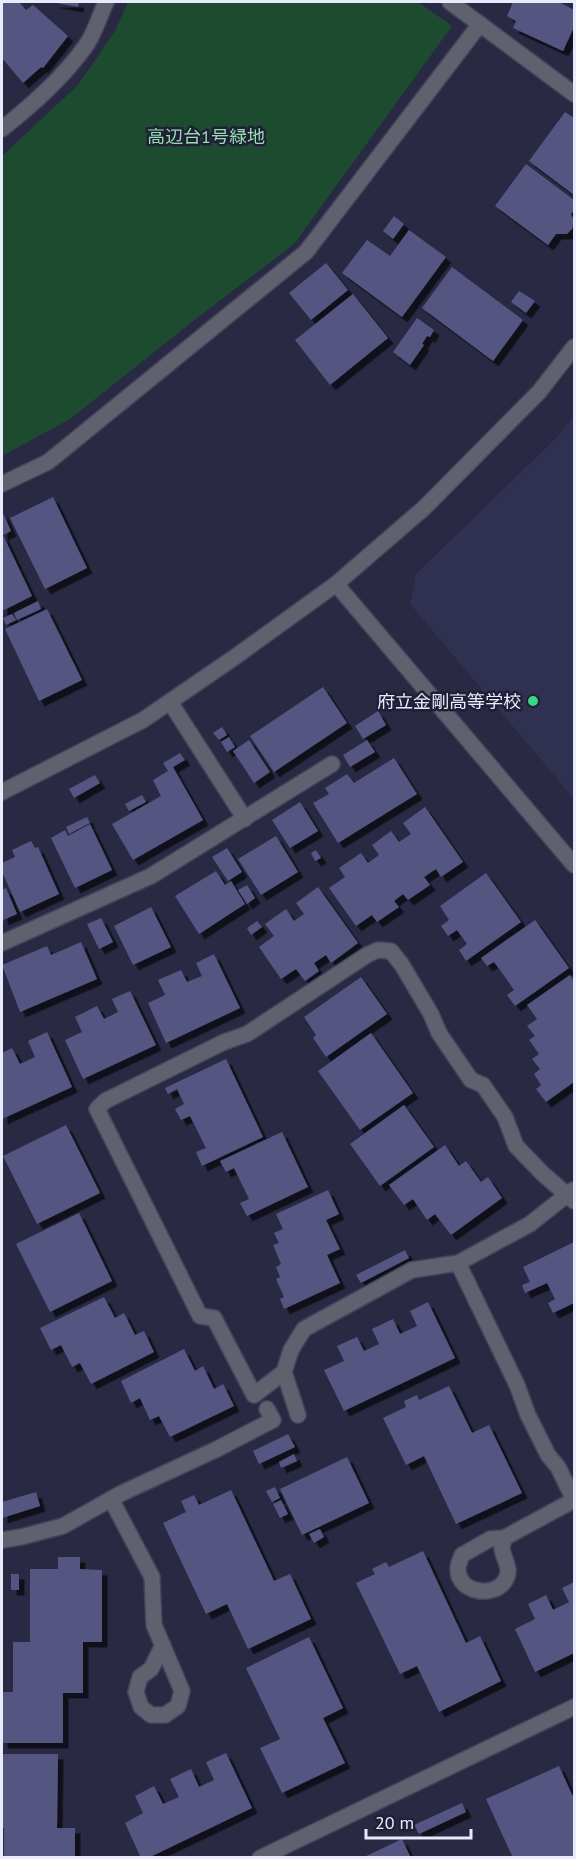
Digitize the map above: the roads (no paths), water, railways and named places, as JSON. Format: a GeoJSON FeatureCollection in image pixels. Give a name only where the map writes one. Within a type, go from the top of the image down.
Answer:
{"type":"FeatureCollection","features":[{"type":"Feature","properties":{"kind":"street"},"geometry":{"type":"LineString","coordinates":[[2,129],[59,79],[88,42],[106,2]]}},
{"type":"Feature","properties":{"kind":"street"},"geometry":{"type":"LineString","coordinates":[[450,2],[573,89]]}},
{"type":"Feature","properties":{"kind":"street"},"geometry":{"type":"LineString","coordinates":[[2,484],[48,462],[306,252],[480,24]]}},
{"type":"Feature","properties":{"kind":"street"},"geometry":{"type":"LineString","coordinates":[[2,792],[143,720],[236,657],[336,584],[424,508],[539,392],[574,347]]}},
{"type":"Feature","properties":{"kind":"street"},"geometry":{"type":"LineString","coordinates":[[336,584],[574,866]]}},
{"type":"Feature","properties":{"kind":"street"},"geometry":{"type":"LineString","coordinates":[[170,702],[245,819]]}},
{"type":"Feature","properties":{"kind":"street"},"geometry":{"type":"LineString","coordinates":[[2,943],[151,876],[332,764]]}},
{"type":"Feature","properties":{"kind":"street"},"geometry":{"type":"LineString","coordinates":[[378,950],[390,951],[402,965],[440,1034],[471,1080],[483,1085],[505,1118],[516,1146],[542,1173],[572,1195],[530,1224],[458,1263],[412,1270],[304,1329],[291,1350],[284,1372],[254,1395],[214,1318],[200,1316],[97,1109],[105,1101],[224,1042],[246,1034],[367,955],[378,950]]}},
{"type":"Feature","properties":{"kind":"street"},"geometry":{"type":"LineString","coordinates":[[458,1263],[517,1385],[528,1415],[574,1500],[504,1538]]}},
{"type":"Feature","properties":{"kind":"street"},"geometry":{"type":"LineString","coordinates":[[284,1372],[298,1415]]}},
{"type":"Feature","properties":{"kind":"street"},"geometry":{"type":"LineString","coordinates":[[2,1540],[63,1526],[111,1499],[273,1420],[267,1409]]}},
{"type":"Feature","properties":{"kind":"street"},"geometry":{"type":"LineString","coordinates":[[111,1499],[152,1577],[154,1625],[163,1645]]}},
{"type":"Feature","properties":{"kind":"street"},"geometry":{"type":"LineString","coordinates":[[260,1857],[574,1707]]}},
{"type":"Feature","properties":{"kind":"place","name":"府立金剛高等学校"},"geometry":{"type":"Point","coordinates":[533,701]}},
{"type":"Feature","properties":{"kind":"park label","name":"高辺台1号緑地"},"geometry":{"type":"Point","coordinates":[206,136]}}]}
